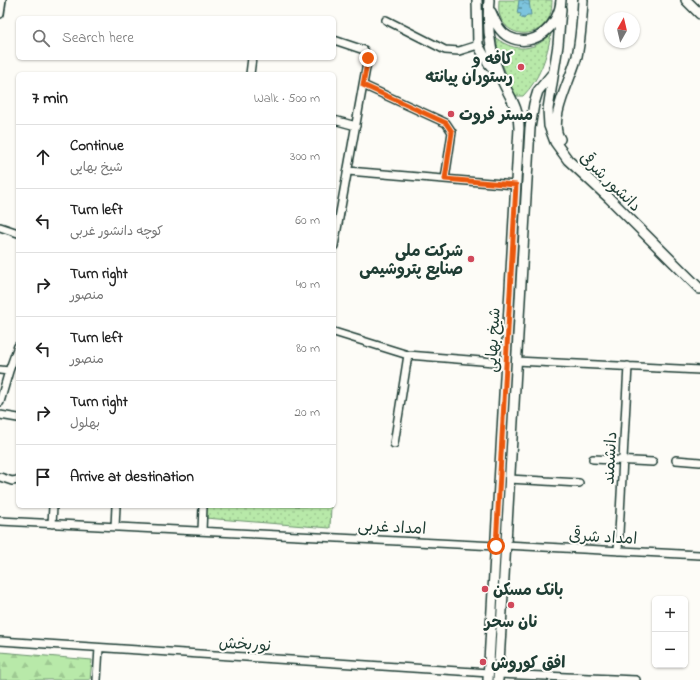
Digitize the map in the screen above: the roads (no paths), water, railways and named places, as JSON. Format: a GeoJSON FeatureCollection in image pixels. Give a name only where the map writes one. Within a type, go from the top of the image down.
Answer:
{"type":"FeatureCollection","features":[{"type":"Feature","properties":{"kind":"main road"},"geometry":{"type":"LineString","coordinates":[[477,0],[478,45],[489,64],[500,76]]}},
{"type":"Feature","properties":{"kind":"main road"},"geometry":{"type":"LineString","coordinates":[[583,0],[582,28],[577,56],[558,109],[555,124],[558,136],[572,157],[602,185],[609,198]]}},
{"type":"Feature","properties":{"kind":"main road"},"geometry":{"type":"LineString","coordinates":[[686,0],[700,14]]}},
{"type":"Feature","properties":{"kind":"main road"},"geometry":{"type":"LineString","coordinates":[[489,4],[496,24],[503,33],[509,37],[524,40],[535,39],[546,32],[561,5]]}},
{"type":"Feature","properties":{"kind":"main road","name":"شیخ بهایی"},"geometry":{"type":"LineString","coordinates":[[489,4],[492,53],[500,76],[515,105],[519,119],[503,418],[500,545],[493,677]]}},
{"type":"Feature","properties":{"kind":"main road","name":"شیخ بهایی"},"geometry":{"type":"LineString","coordinates":[[500,545],[509,479],[530,128],[538,91],[553,73],[558,45],[561,5]]}},
{"type":"Feature","properties":{"kind":"main road","name":"دانشور شرقی"},"geometry":{"type":"LineString","coordinates":[[553,73],[548,109],[549,126],[555,142],[568,160],[609,198],[700,289]]}},
{"type":"Feature","properties":{"kind":"main road"},"geometry":{"type":"LineString","coordinates":[[503,418],[512,418]]}},
{"type":"Feature","properties":{"kind":"street"},"geometry":{"type":"LineString","coordinates":[[0,14],[2,0]]}},
{"type":"Feature","properties":{"kind":"street"},"geometry":{"type":"LineString","coordinates":[[386,20],[444,50],[459,51],[478,45]]}},
{"type":"Feature","properties":{"kind":"street"},"geometry":{"type":"LineString","coordinates":[[336,41],[364,50],[368,58],[336,235]]}},
{"type":"Feature","properties":{"kind":"street"},"geometry":{"type":"LineString","coordinates":[[250,72],[252,60]]}},
{"type":"Feature","properties":{"kind":"street"},"geometry":{"type":"LineString","coordinates":[[363,85],[446,123],[450,127],[452,132],[445,179]]}},
{"type":"Feature","properties":{"kind":"street"},"geometry":{"type":"LineString","coordinates":[[336,121],[356,126]]}},
{"type":"Feature","properties":{"kind":"street"},"geometry":{"type":"LineString","coordinates":[[348,171],[516,185]]}},
{"type":"Feature","properties":{"kind":"street"},"geometry":{"type":"LineString","coordinates":[[0,227],[16,232]]}},
{"type":"Feature","properties":{"kind":"street"},"geometry":{"type":"LineString","coordinates":[[336,333],[408,355],[506,363]]}},
{"type":"Feature","properties":{"kind":"street"},"geometry":{"type":"LineString","coordinates":[[0,402],[16,352]]}},
{"type":"Feature","properties":{"kind":"street"},"geometry":{"type":"LineString","coordinates":[[394,444],[408,355]]}},
{"type":"Feature","properties":{"kind":"street"},"geometry":{"type":"LineString","coordinates":[[516,360],[700,370]]}},
{"type":"Feature","properties":{"kind":"street","name":"دانشمند"},"geometry":{"type":"LineString","coordinates":[[618,551],[628,366]]}},
{"type":"Feature","properties":{"kind":"street"},"geometry":{"type":"LineString","coordinates":[[0,370],[9,371]]}},
{"type":"Feature","properties":{"kind":"street"},"geometry":{"type":"LineString","coordinates":[[0,415],[16,418]]}},
{"type":"Feature","properties":{"kind":"street"},"geometry":{"type":"LineString","coordinates":[[593,459],[653,462]]}},
{"type":"Feature","properties":{"kind":"street"},"geometry":{"type":"LineString","coordinates":[[676,460],[700,462]]}},
{"type":"Feature","properties":{"kind":"street"},"geometry":{"type":"LineString","coordinates":[[0,478],[12,481],[16,480]]}},
{"type":"Feature","properties":{"kind":"street"},"geometry":{"type":"LineString","coordinates":[[509,479],[579,483]]}},
{"type":"Feature","properties":{"kind":"street"},"geometry":{"type":"LineString","coordinates":[[52,524],[53,508]]}},
{"type":"Feature","properties":{"kind":"street"},"geometry":{"type":"LineString","coordinates":[[115,527],[116,508]]}},
{"type":"Feature","properties":{"kind":"street"},"geometry":{"type":"LineString","coordinates":[[202,531],[203,508]]}},
{"type":"Feature","properties":{"kind":"street","name":"امداد غربی"},"geometry":{"type":"LineString","coordinates":[[0,521],[500,545]]}},
{"type":"Feature","properties":{"kind":"street","name":"امداد شرقی"},"geometry":{"type":"LineString","coordinates":[[500,545],[700,555]]}},
{"type":"Feature","properties":{"kind":"street","name":"نوربخش"},"geometry":{"type":"LineString","coordinates":[[0,641],[493,677],[636,680]]}},
{"type":"Feature","properties":{"kind":"street"},"geometry":{"type":"LineString","coordinates":[[97,680],[99,648]]}},
{"type":"Feature","properties":{"kind":"water"},"geometry":{"type":"Polygon","coordinates":[[[519,0],[529,1],[531,15],[527,15],[524,19],[520,17],[521,14],[517,13],[519,0]]]}},
{"type":"Feature","properties":{"kind":"place","name":"کافه و رستوران پیانته"},"geometry":{"type":"Point","coordinates":[521,67]}},
{"type":"Feature","properties":{"kind":"place","name":"مستر فروت"},"geometry":{"type":"Point","coordinates":[451,114]}},
{"type":"Feature","properties":{"kind":"place","name":"شرکت ملی صنایع پتروشیمی"},"geometry":{"type":"Point","coordinates":[471,259]}},
{"type":"Feature","properties":{"kind":"place","name":"بانک مسکن"},"geometry":{"type":"Point","coordinates":[485,589]}},
{"type":"Feature","properties":{"kind":"place","name":"نان سحر"},"geometry":{"type":"Point","coordinates":[511,605]}},
{"type":"Feature","properties":{"kind":"place","name":"افق کوروش"},"geometry":{"type":"Point","coordinates":[483,662]}}]}
